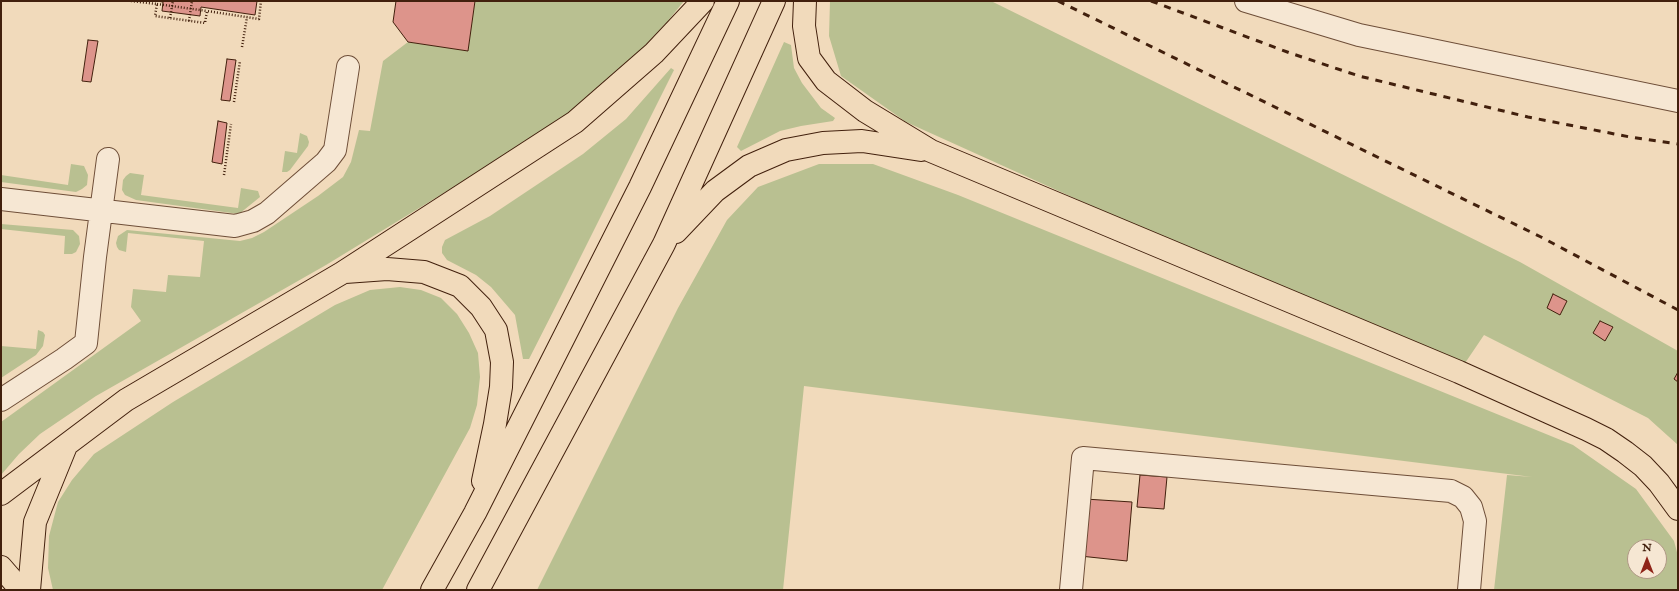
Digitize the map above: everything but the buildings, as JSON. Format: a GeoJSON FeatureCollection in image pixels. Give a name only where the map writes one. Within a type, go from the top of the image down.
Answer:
{"type":"FeatureCollection","features":[{"type":"Feature","properties":{"kind":"main road"},"geometry":{"type":"LineString","coordinates":[[1,494],[126,400],[342,272],[575,122],[654,54],[703,1]]}},
{"type":"Feature","properties":{"kind":"main road"},"geometry":{"type":"LineString","coordinates":[[432,590],[476,513],[636,194],[728,1]]}},
{"type":"Feature","properties":{"kind":"main road"},"geometry":{"type":"LineString","coordinates":[[478,590],[664,244],[774,1]]}},
{"type":"Feature","properties":{"kind":"main road"},"geometry":{"type":"LineString","coordinates":[[804,1],[804,26],[810,58],[826,81],[865,111],[931,151],[1459,372],[1586,429],[1606,439],[1643,466],[1659,483],[1678,509]]}},
{"type":"Feature","properties":{"kind":"main road"},"geometry":{"type":"LineString","coordinates":[[664,244],[715,191],[749,166],[786,150],[823,143],[862,141],[931,151]]}},
{"type":"Feature","properties":{"kind":"main road"},"geometry":{"type":"LineString","coordinates":[[342,272],[387,269],[424,272],[460,286],[481,307],[496,330],[502,362],[501,387],[495,424],[476,513]]}},
{"type":"Feature","properties":{"kind":"main road"},"geometry":{"type":"LineString","coordinates":[[29,590],[35,522],[67,445]]}},
{"type":"Feature","properties":{"kind":"main road"},"geometry":{"type":"LineString","coordinates":[[1,567],[21,590]]}},
{"type":"Feature","properties":{"kind":"lane"},"geometry":{"type":"LineString","coordinates":[[1246,1],[1359,35],[1678,101]]}},
{"type":"Feature","properties":{"kind":"lane"},"geometry":{"type":"LineString","coordinates":[[1,199],[101,209],[235,226],[253,222],[267,213],[326,162],[335,150],[348,67]]}},
{"type":"Feature","properties":{"kind":"lane"},"geometry":{"type":"LineString","coordinates":[[1,400],[86,343],[108,159]]}},
{"type":"Feature","properties":{"kind":"lane"},"geometry":{"type":"LineString","coordinates":[[1071,590],[1083,458],[1450,491],[1463,497],[1472,506],[1475,521],[1469,590]]}},
{"type":"Feature","properties":{"kind":"path"},"geometry":{"type":"LineString","coordinates":[[131,1],[259,19],[261,1]]}},
{"type":"Feature","properties":{"kind":"path"},"geometry":{"type":"LineString","coordinates":[[170,18],[173,1]]}},
{"type":"Feature","properties":{"kind":"path"},"geometry":{"type":"LineString","coordinates":[[189,21],[192,1]]}},
{"type":"Feature","properties":{"kind":"path"},"geometry":{"type":"LineString","coordinates":[[157,4],[156,16],[189,21],[205,23],[207,11]]}},
{"type":"Feature","properties":{"kind":"path"},"geometry":{"type":"LineString","coordinates":[[242,47],[246,17]]}},
{"type":"Feature","properties":{"kind":"path"},"geometry":{"type":"LineString","coordinates":[[234,102],[240,61]]}},
{"type":"Feature","properties":{"kind":"path"},"geometry":{"type":"LineString","coordinates":[[224,175],[231,124]]}},
{"type":"Feature","properties":{"kind":"green space"},"geometry":{"type":"Polygon","coordinates":[[[475,1],[684,1],[667,22],[631,60],[585,102],[542,133],[326,265],[96,396],[40,434],[19,454],[1,475],[1,422],[141,321],[131,307],[133,289],[166,292],[168,275],[200,277],[204,241],[128,233],[126,252],[119,250],[117,247],[116,243],[118,236],[127,230],[240,241],[252,238],[264,232],[318,196],[343,177],[351,162],[359,130],[370,131],[383,61],[408,42],[468,51],[475,1]]]}},
{"type":"Feature","properties":{"kind":"green space"},"geometry":{"type":"Polygon","coordinates":[[[830,1],[991,1],[1520,262],[1678,351],[1678,445],[1648,418],[1484,335],[1459,372],[906,122],[841,76],[829,36],[830,1]]]}},
{"type":"Feature","properties":{"kind":"green space"},"geometry":{"type":"Polygon","coordinates":[[[784,42],[791,45],[794,68],[802,83],[821,108],[835,118],[833,121],[780,131],[741,151],[737,147],[784,42]]]}},
{"type":"Feature","properties":{"kind":"green space"},"geometry":{"type":"Polygon","coordinates":[[[671,68],[674,70],[529,359],[523,359],[515,315],[491,287],[476,275],[447,260],[442,253],[442,247],[445,240],[490,216],[583,154],[626,119],[671,68]]]}},
{"type":"Feature","properties":{"kind":"green space"},"geometry":{"type":"Polygon","coordinates":[[[300,133],[307,136],[309,142],[308,146],[290,170],[287,172],[282,172],[285,151],[297,153],[300,133]]]}},
{"type":"Feature","properties":{"kind":"green space"},"geometry":{"type":"Polygon","coordinates":[[[71,164],[84,166],[88,175],[87,185],[76,192],[1,182],[1,175],[68,185],[71,164]]]}},
{"type":"Feature","properties":{"kind":"green space"},"geometry":{"type":"Polygon","coordinates":[[[819,164],[873,164],[958,195],[1573,445],[1636,489],[1674,541],[1678,556],[1678,590],[1494,590],[1507,475],[1532,477],[804,386],[783,590],[537,590],[678,308],[727,220],[758,187],[819,164]]]}},
{"type":"Feature","properties":{"kind":"green space"},"geometry":{"type":"Polygon","coordinates":[[[130,173],[144,175],[141,195],[238,208],[241,188],[258,191],[260,197],[239,214],[136,200],[125,195],[122,190],[123,180],[130,173]]]}},
{"type":"Feature","properties":{"kind":"green space"},"geometry":{"type":"Polygon","coordinates":[[[1,224],[73,230],[79,236],[80,244],[76,252],[72,254],[64,254],[65,236],[1,229],[1,224]]]}},
{"type":"Feature","properties":{"kind":"green space"},"geometry":{"type":"Polygon","coordinates":[[[400,287],[421,290],[441,298],[457,314],[469,333],[478,353],[480,377],[477,405],[470,428],[382,590],[53,590],[48,568],[49,536],[58,502],[72,480],[94,454],[173,402],[335,305],[370,290],[400,287]]]}},
{"type":"Feature","properties":{"kind":"green space"},"geometry":{"type":"Polygon","coordinates":[[[38,330],[43,332],[45,335],[43,346],[36,355],[1,378],[1,346],[36,349],[38,330]]]}},
{"type":"Feature","properties":{"kind":"railway"},"geometry":{"type":"LineString","coordinates":[[1058,1],[1541,237],[1678,310]]}},
{"type":"Feature","properties":{"kind":"railway"},"geometry":{"type":"LineString","coordinates":[[1151,1],[1290,53],[1359,76],[1528,117],[1630,137],[1678,144]]}}]}
